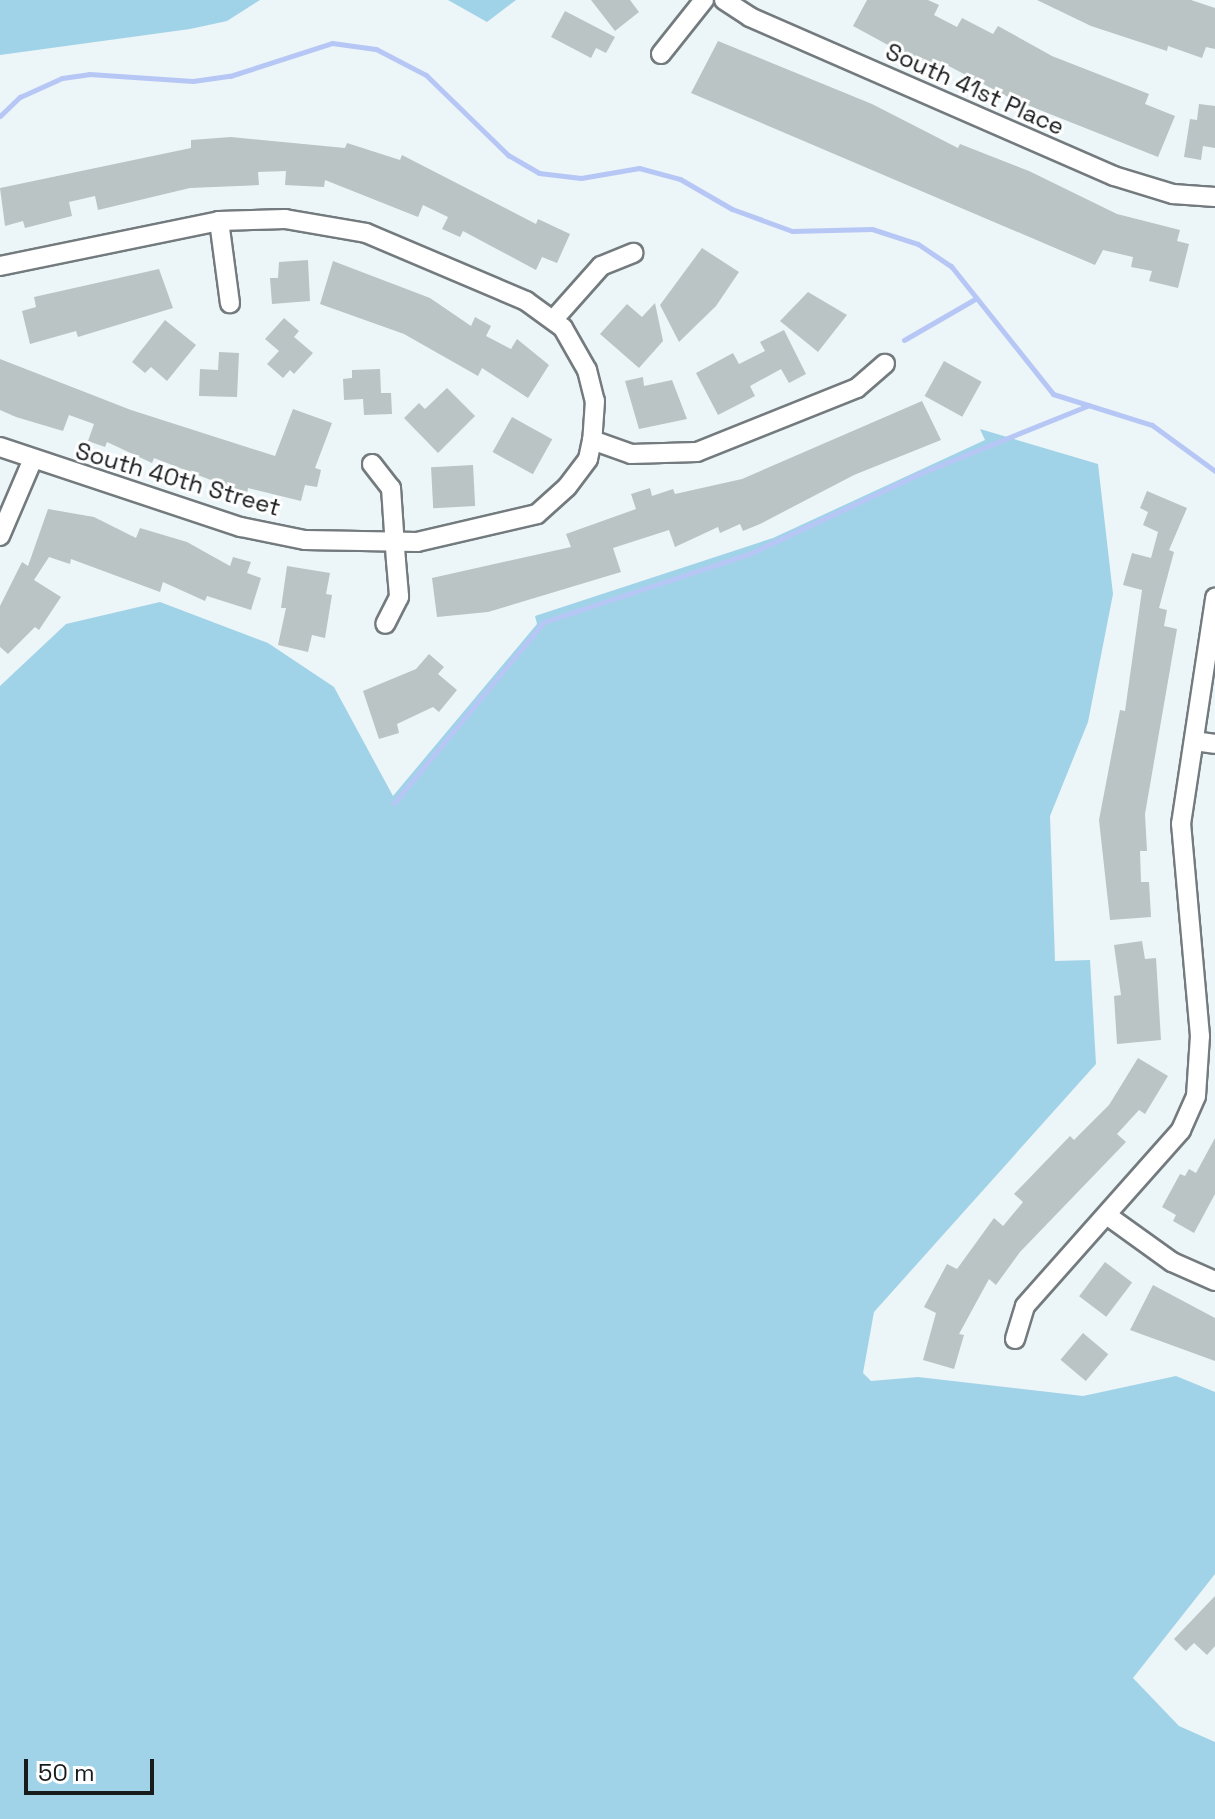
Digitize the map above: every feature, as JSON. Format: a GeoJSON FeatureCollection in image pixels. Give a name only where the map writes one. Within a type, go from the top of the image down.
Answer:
{"type":"FeatureCollection","features":[{"type":"Feature","properties":{"kind":"street"},"geometry":{"type":"LineString","coordinates":[[661,54],[704,0]]}},
{"type":"Feature","properties":{"kind":"street","name":"South 41st Place"},"geometry":{"type":"LineString","coordinates":[[724,0],[750,17],[1114,176],[1173,194],[1215,197]]}},
{"type":"Feature","properties":{"kind":"street"},"geometry":{"type":"LineString","coordinates":[[0,266],[219,221],[285,219],[366,233],[526,301],[554,319],[574,340],[587,370],[595,401],[592,440],[631,454],[697,452],[857,388],[885,364]]}},
{"type":"Feature","properties":{"kind":"street"},"geometry":{"type":"LineString","coordinates":[[219,221],[230,303]]}},
{"type":"Feature","properties":{"kind":"street"},"geometry":{"type":"LineString","coordinates":[[554,319],[601,266],[633,253]]}},
{"type":"Feature","properties":{"kind":"street","name":"South 40th Street"},"geometry":{"type":"LineString","coordinates":[[0,447],[241,527],[305,540],[395,543],[497,527],[537,514],[567,487],[588,459],[592,440]]}},
{"type":"Feature","properties":{"kind":"street"},"geometry":{"type":"LineString","coordinates":[[0,536],[33,459]]}},
{"type":"Feature","properties":{"kind":"street"},"geometry":{"type":"LineString","coordinates":[[372,464],[391,488],[399,597],[385,624]]}},
{"type":"Feature","properties":{"kind":"street"},"geometry":{"type":"LineString","coordinates":[[1015,1339],[1025,1306],[1108,1216],[1181,1130],[1196,1096],[1200,1036],[1181,824],[1215,598]]}},
{"type":"Feature","properties":{"kind":"street"},"geometry":{"type":"LineString","coordinates":[[1194,741],[1215,744]]}},
{"type":"Feature","properties":{"kind":"street"},"geometry":{"type":"LineString","coordinates":[[1108,1216],[1172,1262],[1215,1281]]}},
{"type":"Feature","properties":{"kind":"shaded area"},"geometry":{"type":"Polygon","coordinates":[[[0,0],[260,0],[227,21],[190,29],[0,55],[0,0]]]}},
{"type":"Feature","properties":{"kind":"shaded area"},"geometry":{"type":"Polygon","coordinates":[[[448,0],[516,0],[487,22],[448,0]]]}},
{"type":"Feature","properties":{"kind":"shaded area"},"geometry":{"type":"Polygon","coordinates":[[[980,429],[1098,464],[1113,594],[1088,722],[1050,816],[1055,961],[1090,960],[1096,1064],[874,1312],[863,1373],[871,1381],[918,1377],[1083,1396],[1176,1376],[1215,1392],[1215,1574],[1133,1678],[1179,1726],[1215,1742],[1215,1819],[0,1819],[0,686],[66,624],[160,602],[268,643],[334,687],[393,796],[537,624],[535,616],[773,538],[985,440],[980,429]]]}},
{"type":"Feature","properties":{"kind":"building"},"geometry":{"type":"Polygon","coordinates":[[[591,0],[630,0],[639,12],[615,31],[591,0]]]}},
{"type":"Feature","properties":{"kind":"building"},"geometry":{"type":"Polygon","coordinates":[[[867,0],[928,0],[939,5],[934,15],[957,27],[962,18],[993,34],[998,26],[1052,56],[1149,94],[1145,104],[1175,116],[1158,157],[1010,98],[941,62],[939,67],[888,45],[853,26],[867,0]]]}},
{"type":"Feature","properties":{"kind":"building"},"geometry":{"type":"Polygon","coordinates":[[[1037,0],[1191,0],[1215,8],[1215,49],[1206,47],[1202,58],[1168,46],[1167,51],[1091,26],[1037,0]]]}},
{"type":"Feature","properties":{"kind":"building"},"geometry":{"type":"Polygon","coordinates":[[[565,11],[615,37],[606,53],[596,48],[591,58],[551,37],[565,11]]]}},
{"type":"Feature","properties":{"kind":"building"},"geometry":{"type":"Polygon","coordinates":[[[718,41],[872,104],[958,148],[960,144],[1029,171],[1117,214],[1180,230],[1177,241],[1189,244],[1178,288],[1149,281],[1152,271],[1131,267],[1133,257],[1103,250],[1095,265],[691,93],[718,41]]]}},
{"type":"Feature","properties":{"kind":"building"},"geometry":{"type":"Polygon","coordinates":[[[1199,104],[1215,106],[1215,148],[1203,146],[1201,160],[1184,157],[1190,119],[1197,120],[1199,104]]]}},
{"type":"Feature","properties":{"kind":"building"},"geometry":{"type":"Polygon","coordinates":[[[231,137],[345,148],[347,143],[400,160],[402,155],[536,224],[538,219],[570,234],[557,263],[542,257],[536,270],[463,231],[460,237],[442,229],[448,217],[423,205],[418,217],[325,180],[324,187],[285,185],[286,171],[258,172],[259,185],[190,188],[98,210],[95,196],[69,202],[72,216],[25,228],[23,221],[5,226],[0,188],[191,148],[191,140],[231,137]]]}},
{"type":"Feature","properties":{"kind":"building"},"geometry":{"type":"Polygon","coordinates":[[[702,248],[739,272],[716,306],[679,342],[660,305],[702,248]]]}},
{"type":"Feature","properties":{"kind":"building"},"geometry":{"type":"Polygon","coordinates":[[[308,260],[310,301],[272,304],[270,278],[278,278],[279,262],[308,260]]]}},
{"type":"Feature","properties":{"kind":"building"},"geometry":{"type":"Polygon","coordinates":[[[333,261],[430,298],[471,326],[475,317],[491,326],[486,336],[511,349],[517,339],[549,365],[528,398],[482,368],[478,376],[404,334],[320,304],[333,261]]]}},
{"type":"Feature","properties":{"kind":"building"},"geometry":{"type":"Polygon","coordinates":[[[159,269],[173,308],[78,337],[76,331],[30,344],[22,311],[36,307],[34,297],[159,269]]]}},
{"type":"Feature","properties":{"kind":"building"},"geometry":{"type":"Polygon","coordinates":[[[808,292],[847,315],[818,352],[780,321],[808,292]]]}},
{"type":"Feature","properties":{"kind":"building"},"geometry":{"type":"Polygon","coordinates":[[[655,303],[663,341],[639,368],[600,334],[627,304],[642,317],[655,303]]]}},
{"type":"Feature","properties":{"kind":"building"},"geometry":{"type":"Polygon","coordinates":[[[284,318],[299,331],[294,337],[313,353],[294,374],[290,370],[283,378],[267,364],[279,351],[265,339],[284,318]]]}},
{"type":"Feature","properties":{"kind":"building"},"geometry":{"type":"Polygon","coordinates":[[[165,320],[196,345],[167,381],[151,367],[145,373],[132,362],[165,320]]]}},
{"type":"Feature","properties":{"kind":"building"},"geometry":{"type":"Polygon","coordinates":[[[784,330],[806,374],[789,383],[781,369],[750,386],[755,396],[718,415],[696,373],[733,353],[739,364],[765,351],[760,342],[784,330]]]}},
{"type":"Feature","properties":{"kind":"building"},"geometry":{"type":"Polygon","coordinates":[[[219,352],[239,353],[237,397],[199,396],[200,369],[218,370],[219,352]]]}},
{"type":"Feature","properties":{"kind":"building"},"geometry":{"type":"Polygon","coordinates":[[[0,359],[131,410],[275,456],[293,409],[332,423],[315,468],[321,470],[317,487],[305,485],[301,501],[248,488],[247,494],[154,458],[152,463],[107,442],[105,447],[88,441],[94,424],[69,415],[63,431],[16,417],[0,410],[0,359]]]}},
{"type":"Feature","properties":{"kind":"building"},"geometry":{"type":"Polygon","coordinates":[[[944,361],[982,382],[962,417],[925,396],[944,361]]]}},
{"type":"Feature","properties":{"kind":"building"},"geometry":{"type":"Polygon","coordinates":[[[380,369],[381,393],[391,393],[392,414],[364,415],[363,399],[344,400],[343,379],[352,378],[352,370],[380,369]]]}},
{"type":"Feature","properties":{"kind":"building"},"geometry":{"type":"Polygon","coordinates":[[[643,377],[644,386],[672,380],[687,419],[639,429],[625,381],[643,377]]]}},
{"type":"Feature","properties":{"kind":"building"},"geometry":{"type":"Polygon","coordinates":[[[447,388],[475,416],[438,453],[404,418],[419,403],[425,409],[447,388]]]}},
{"type":"Feature","properties":{"kind":"building"},"geometry":{"type":"Polygon","coordinates":[[[922,401],[941,440],[854,475],[760,524],[743,531],[740,524],[720,533],[718,527],[675,547],[669,530],[613,548],[621,572],[488,612],[437,617],[432,578],[571,547],[566,534],[636,509],[631,494],[650,488],[652,496],[673,489],[675,494],[742,479],[922,401]]]}},
{"type":"Feature","properties":{"kind":"building"},"geometry":{"type":"Polygon","coordinates":[[[512,417],[552,439],[533,474],[493,452],[512,417]]]}},
{"type":"Feature","properties":{"kind":"building"},"geometry":{"type":"Polygon","coordinates":[[[473,465],[475,506],[433,508],[431,467],[473,465]]]}},
{"type":"Feature","properties":{"kind":"building"},"geometry":{"type":"Polygon","coordinates":[[[1147,491],[1187,508],[1169,550],[1174,552],[1159,608],[1167,610],[1164,626],[1177,629],[1145,814],[1147,851],[1140,851],[1141,882],[1149,882],[1151,917],[1110,920],[1099,820],[1120,710],[1125,711],[1142,590],[1123,585],[1132,553],[1151,558],[1158,532],[1143,525],[1148,512],[1140,508],[1147,491]]]}},
{"type":"Feature","properties":{"kind":"building"},"geometry":{"type":"Polygon","coordinates":[[[48,509],[94,517],[136,538],[140,528],[187,542],[230,566],[233,557],[251,562],[247,573],[261,578],[251,610],[207,596],[205,601],[163,582],[160,592],[71,559],[70,564],[49,557],[34,580],[61,597],[39,630],[35,627],[8,654],[0,647],[0,606],[22,562],[28,566],[48,509]]]}},
{"type":"Feature","properties":{"kind":"building"},"geometry":{"type":"Polygon","coordinates":[[[287,566],[330,573],[326,594],[332,595],[325,638],[312,635],[308,652],[278,645],[286,608],[281,608],[287,566]]]}},
{"type":"Feature","properties":{"kind":"building"},"geometry":{"type":"Polygon","coordinates":[[[429,654],[444,667],[438,674],[457,690],[439,712],[433,707],[397,724],[399,733],[379,739],[363,691],[416,669],[429,654]]]}},
{"type":"Feature","properties":{"kind":"building"},"geometry":{"type":"Polygon","coordinates":[[[1142,941],[1145,959],[1156,958],[1161,1040],[1117,1044],[1114,996],[1121,995],[1114,945],[1142,941]]]}},
{"type":"Feature","properties":{"kind":"building"},"geometry":{"type":"Polygon","coordinates":[[[1138,1058],[1168,1076],[1145,1114],[1139,1110],[1117,1134],[1126,1142],[1020,1252],[996,1285],[989,1279],[959,1334],[964,1335],[954,1369],[923,1360],[936,1313],[924,1307],[947,1264],[957,1269],[994,1218],[1003,1226],[1023,1202],[1014,1194],[1070,1136],[1074,1140],[1109,1105],[1138,1058]]]}},
{"type":"Feature","properties":{"kind":"building"},"geometry":{"type":"Polygon","coordinates":[[[1215,1138],[1215,1194],[1194,1233],[1173,1221],[1176,1215],[1162,1207],[1180,1174],[1185,1176],[1189,1169],[1196,1173],[1215,1138]]]}},
{"type":"Feature","properties":{"kind":"building"},"geometry":{"type":"Polygon","coordinates":[[[1105,1262],[1132,1282],[1106,1317],[1079,1296],[1105,1262]]]}},
{"type":"Feature","properties":{"kind":"building"},"geometry":{"type":"Polygon","coordinates":[[[1153,1285],[1215,1318],[1215,1361],[1130,1330],[1153,1285]]]}},
{"type":"Feature","properties":{"kind":"building"},"geometry":{"type":"Polygon","coordinates":[[[1083,1333],[1108,1354],[1086,1381],[1061,1360],[1083,1333]]]}},
{"type":"Feature","properties":{"kind":"building"},"geometry":{"type":"Polygon","coordinates":[[[1215,1596],[1215,1646],[1207,1655],[1194,1643],[1186,1651],[1174,1639],[1215,1596]]]}},
{"type":"Feature","properties":{"kind":"waterway"},"geometry":{"type":"LineString","coordinates":[[0,116],[20,97],[62,78],[89,74],[193,81],[230,76],[332,43],[376,49],[426,75],[508,155],[539,173],[581,178],[639,168],[680,179],[732,209],[792,231],[872,229],[918,244],[951,266],[1053,394],[1152,425],[1215,471]]}},
{"type":"Feature","properties":{"kind":"waterway"},"geometry":{"type":"LineString","coordinates":[[904,340],[975,299]]}},
{"type":"Feature","properties":{"kind":"waterway"},"geometry":{"type":"LineString","coordinates":[[394,803],[544,622],[749,554],[921,473],[1089,405]]}}]}
